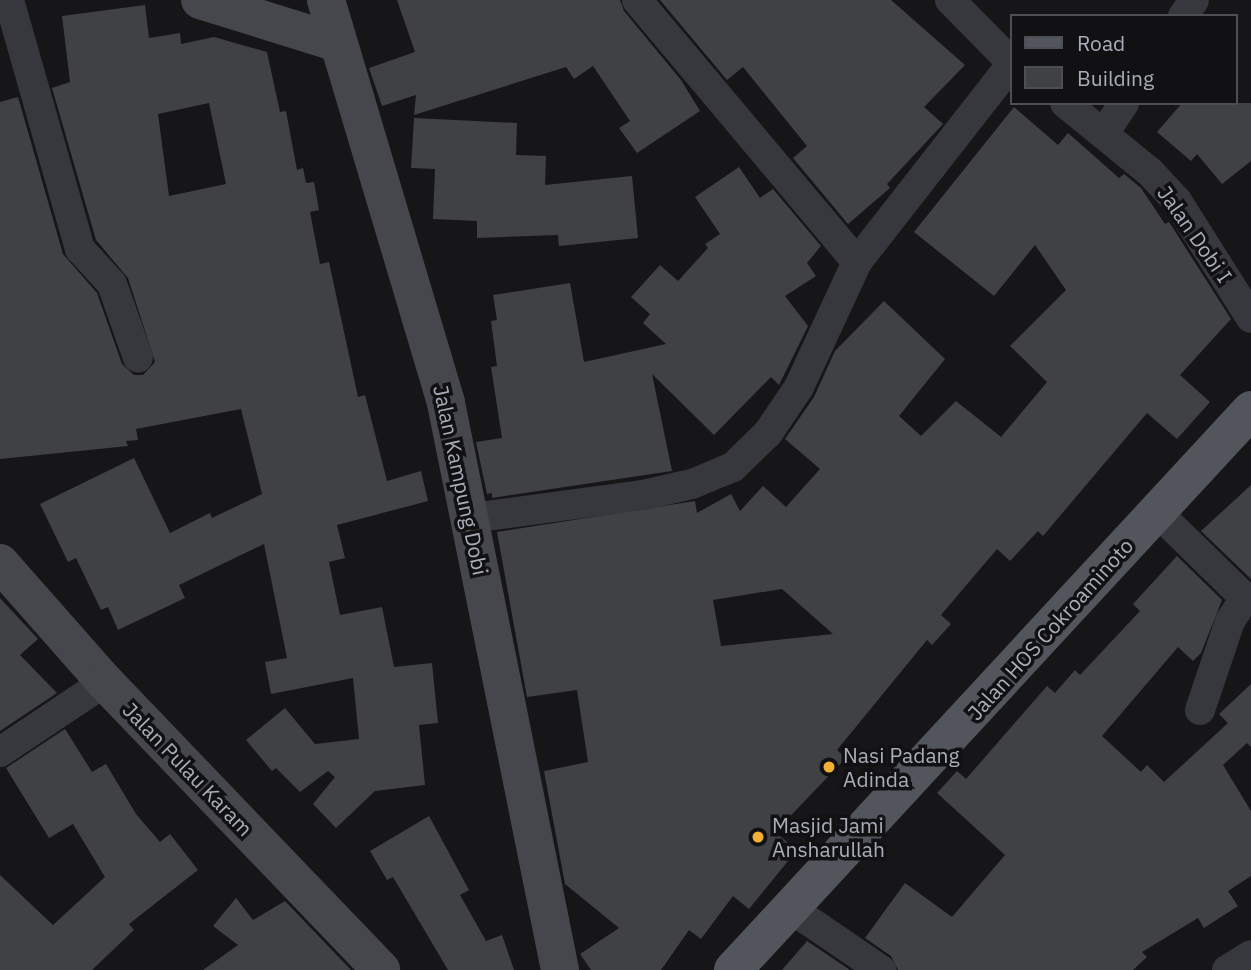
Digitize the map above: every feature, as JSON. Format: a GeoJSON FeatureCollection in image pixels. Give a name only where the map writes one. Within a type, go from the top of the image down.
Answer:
{"type":"FeatureCollection","features":[{"type":"Feature","properties":{"kind":"main road","name":"Jalan HOS Cokroaminoto"},"geometry":{"type":"LineString","coordinates":[[733,970],[793,910],[1251,410]]}},
{"type":"Feature","properties":{"kind":"street"},"geometry":{"type":"LineString","coordinates":[[9,0],[80,249],[112,284],[138,358]]}},
{"type":"Feature","properties":{"kind":"street"},"geometry":{"type":"LineString","coordinates":[[200,0],[338,43]]}},
{"type":"Feature","properties":{"kind":"street","name":"Jalan Kampung Dobi"},"geometry":{"type":"LineString","coordinates":[[326,0],[414,287],[471,518],[560,970]]}},
{"type":"Feature","properties":{"kind":"street"},"geometry":{"type":"LineString","coordinates":[[637,0],[858,262]]}},
{"type":"Feature","properties":{"kind":"street"},"geometry":{"type":"LineString","coordinates":[[950,0],[1010,62]]}},
{"type":"Feature","properties":{"kind":"street"},"geometry":{"type":"LineString","coordinates":[[471,518],[642,495],[692,484],[733,467],[768,433],[799,387],[858,262],[1010,64]]}},
{"type":"Feature","properties":{"kind":"street","name":"Jalan Dobi I"},"geometry":{"type":"LineString","coordinates":[[1068,105],[1104,133],[1177,201],[1251,318]]}},
{"type":"Feature","properties":{"kind":"street"},"geometry":{"type":"LineString","coordinates":[[1104,133],[1123,105]]}},
{"type":"Feature","properties":{"kind":"street"},"geometry":{"type":"LineString","coordinates":[[1157,512],[1248,597],[1230,621],[1200,710]]}},
{"type":"Feature","properties":{"kind":"street","name":"Jalan Pulau Karam"},"geometry":{"type":"LineString","coordinates":[[0,563],[105,682],[381,970]]}},
{"type":"Feature","properties":{"kind":"street"},"geometry":{"type":"LineString","coordinates":[[0,752],[105,682]]}},
{"type":"Feature","properties":{"kind":"street"},"geometry":{"type":"LineString","coordinates":[[793,910],[880,970]]}},
{"type":"Feature","properties":{"kind":"street"},"geometry":{"type":"LineString","coordinates":[[1227,970],[1251,955]]}},
{"type":"Feature","properties":{"kind":"building"},"geometry":{"type":"Polygon","coordinates":[[[397,0],[620,0],[624,11],[681,80],[700,111],[637,153],[619,128],[630,121],[593,66],[574,79],[566,67],[414,115],[416,95],[382,106],[369,68],[415,52],[397,0]]]}},
{"type":"Feature","properties":{"kind":"building"},"geometry":{"type":"Polygon","coordinates":[[[660,0],[891,0],[965,65],[924,107],[943,124],[887,184],[890,188],[848,224],[793,158],[807,146],[743,67],[727,80],[660,0]]]}},
{"type":"Feature","properties":{"kind":"building"},"geometry":{"type":"Polygon","coordinates":[[[145,5],[149,38],[180,33],[181,44],[214,37],[267,52],[280,112],[286,111],[297,170],[303,168],[306,183],[314,182],[319,210],[310,212],[320,264],[329,262],[358,397],[365,395],[387,481],[421,471],[428,501],[337,525],[345,558],[329,562],[340,615],[382,607],[394,667],[432,663],[438,723],[419,725],[425,785],[375,791],[336,828],[313,804],[335,777],[328,771],[300,792],[276,768],[272,771],[246,740],[285,708],[315,744],[359,739],[353,678],[271,694],[265,662],[287,658],[264,544],[179,585],[185,598],[118,630],[108,607],[101,610],[76,558],[68,562],[40,504],[134,458],[170,533],[210,513],[212,518],[262,494],[241,409],[136,429],[138,440],[126,441],[128,446],[0,459],[0,102],[18,97],[63,254],[97,293],[122,364],[134,375],[143,375],[155,362],[128,278],[96,240],[52,88],[70,82],[62,16],[145,5]],[[209,103],[158,114],[169,196],[226,184],[209,103]]]}},
{"type":"Feature","properties":{"kind":"building"},"geometry":{"type":"Polygon","coordinates":[[[1251,103],[1251,161],[1222,184],[1197,154],[1191,161],[1157,132],[1180,105],[1251,103]]]}},
{"type":"Feature","properties":{"kind":"building"},"geometry":{"type":"Polygon","coordinates":[[[1014,107],[1058,145],[1068,133],[1119,178],[1124,174],[1141,188],[1165,224],[1169,222],[1231,319],[1180,375],[1210,402],[1177,439],[1147,413],[1043,536],[1038,531],[1010,561],[997,549],[941,615],[951,624],[932,645],[927,640],[837,750],[846,758],[775,832],[797,850],[749,909],[733,896],[701,939],[689,930],[661,970],[591,970],[580,954],[619,928],[565,884],[544,771],[588,762],[577,690],[527,697],[497,532],[695,501],[697,513],[731,494],[740,511],[763,486],[786,507],[820,469],[785,439],[814,397],[835,351],[884,301],[945,359],[899,416],[921,436],[956,401],[1001,437],[1047,382],[1010,346],[1066,290],[1035,245],[994,296],[914,232],[1014,107]],[[782,589],[713,600],[721,646],[833,634],[782,589]]]}},
{"type":"Feature","properties":{"kind":"building"},"geometry":{"type":"Polygon","coordinates":[[[414,118],[517,123],[516,155],[546,156],[545,185],[632,176],[638,238],[559,246],[558,235],[477,238],[477,221],[433,219],[435,169],[411,168],[414,118]]]}},
{"type":"Feature","properties":{"kind":"building"},"geometry":{"type":"Polygon","coordinates":[[[739,167],[760,198],[773,189],[821,246],[807,263],[816,276],[785,296],[808,326],[779,385],[771,377],[714,435],[652,374],[672,471],[492,498],[492,493],[487,494],[476,442],[502,438],[491,367],[497,366],[491,321],[497,320],[493,295],[570,283],[584,362],[666,344],[643,323],[650,314],[631,297],[660,265],[678,281],[708,248],[705,244],[720,234],[695,197],[739,167]]]}},
{"type":"Feature","properties":{"kind":"building"},"geometry":{"type":"Polygon","coordinates":[[[1251,485],[1251,579],[1201,531],[1251,485]]]}},
{"type":"Feature","properties":{"kind":"building"},"geometry":{"type":"Polygon","coordinates":[[[1177,556],[1222,600],[1201,653],[1193,661],[1178,647],[1102,736],[1141,772],[1147,765],[1164,782],[1228,723],[1219,714],[1251,684],[1251,747],[1247,743],[1223,765],[1251,811],[1251,876],[1228,891],[1238,906],[1204,928],[1198,918],[1142,952],[1147,957],[1133,970],[898,970],[891,956],[865,938],[905,883],[952,917],[1005,855],[937,793],[957,771],[966,779],[1047,686],[1055,693],[1075,670],[1080,675],[1140,611],[1133,604],[1177,556]]]}},
{"type":"Feature","properties":{"kind":"building"},"geometry":{"type":"Polygon","coordinates":[[[0,598],[38,639],[20,655],[57,693],[0,731],[0,598]]]}},
{"type":"Feature","properties":{"kind":"building"},"geometry":{"type":"Polygon","coordinates":[[[65,729],[92,772],[106,764],[136,814],[160,842],[170,834],[198,870],[129,924],[134,930],[92,970],[0,970],[0,875],[53,925],[105,877],[73,824],[49,838],[6,768],[65,729]]]}},
{"type":"Feature","properties":{"kind":"building"},"geometry":{"type":"Polygon","coordinates":[[[429,816],[469,890],[460,895],[486,941],[502,935],[514,970],[448,970],[393,877],[387,880],[370,851],[429,816]]]}},
{"type":"Feature","properties":{"kind":"building"},"geometry":{"type":"Polygon","coordinates":[[[236,898],[253,920],[285,901],[351,970],[203,970],[238,945],[213,926],[236,898]]]}},
{"type":"Feature","properties":{"kind":"building"},"geometry":{"type":"Polygon","coordinates":[[[807,941],[850,970],[782,970],[807,941]]]}},
{"type":"Feature","properties":{"kind":"place","name":"Nasi Padang Adinda"},"geometry":{"type":"Point","coordinates":[829,767]}},
{"type":"Feature","properties":{"kind":"place","name":"Masjid Jami Ansharullah"},"geometry":{"type":"Point","coordinates":[758,837]}}]}
